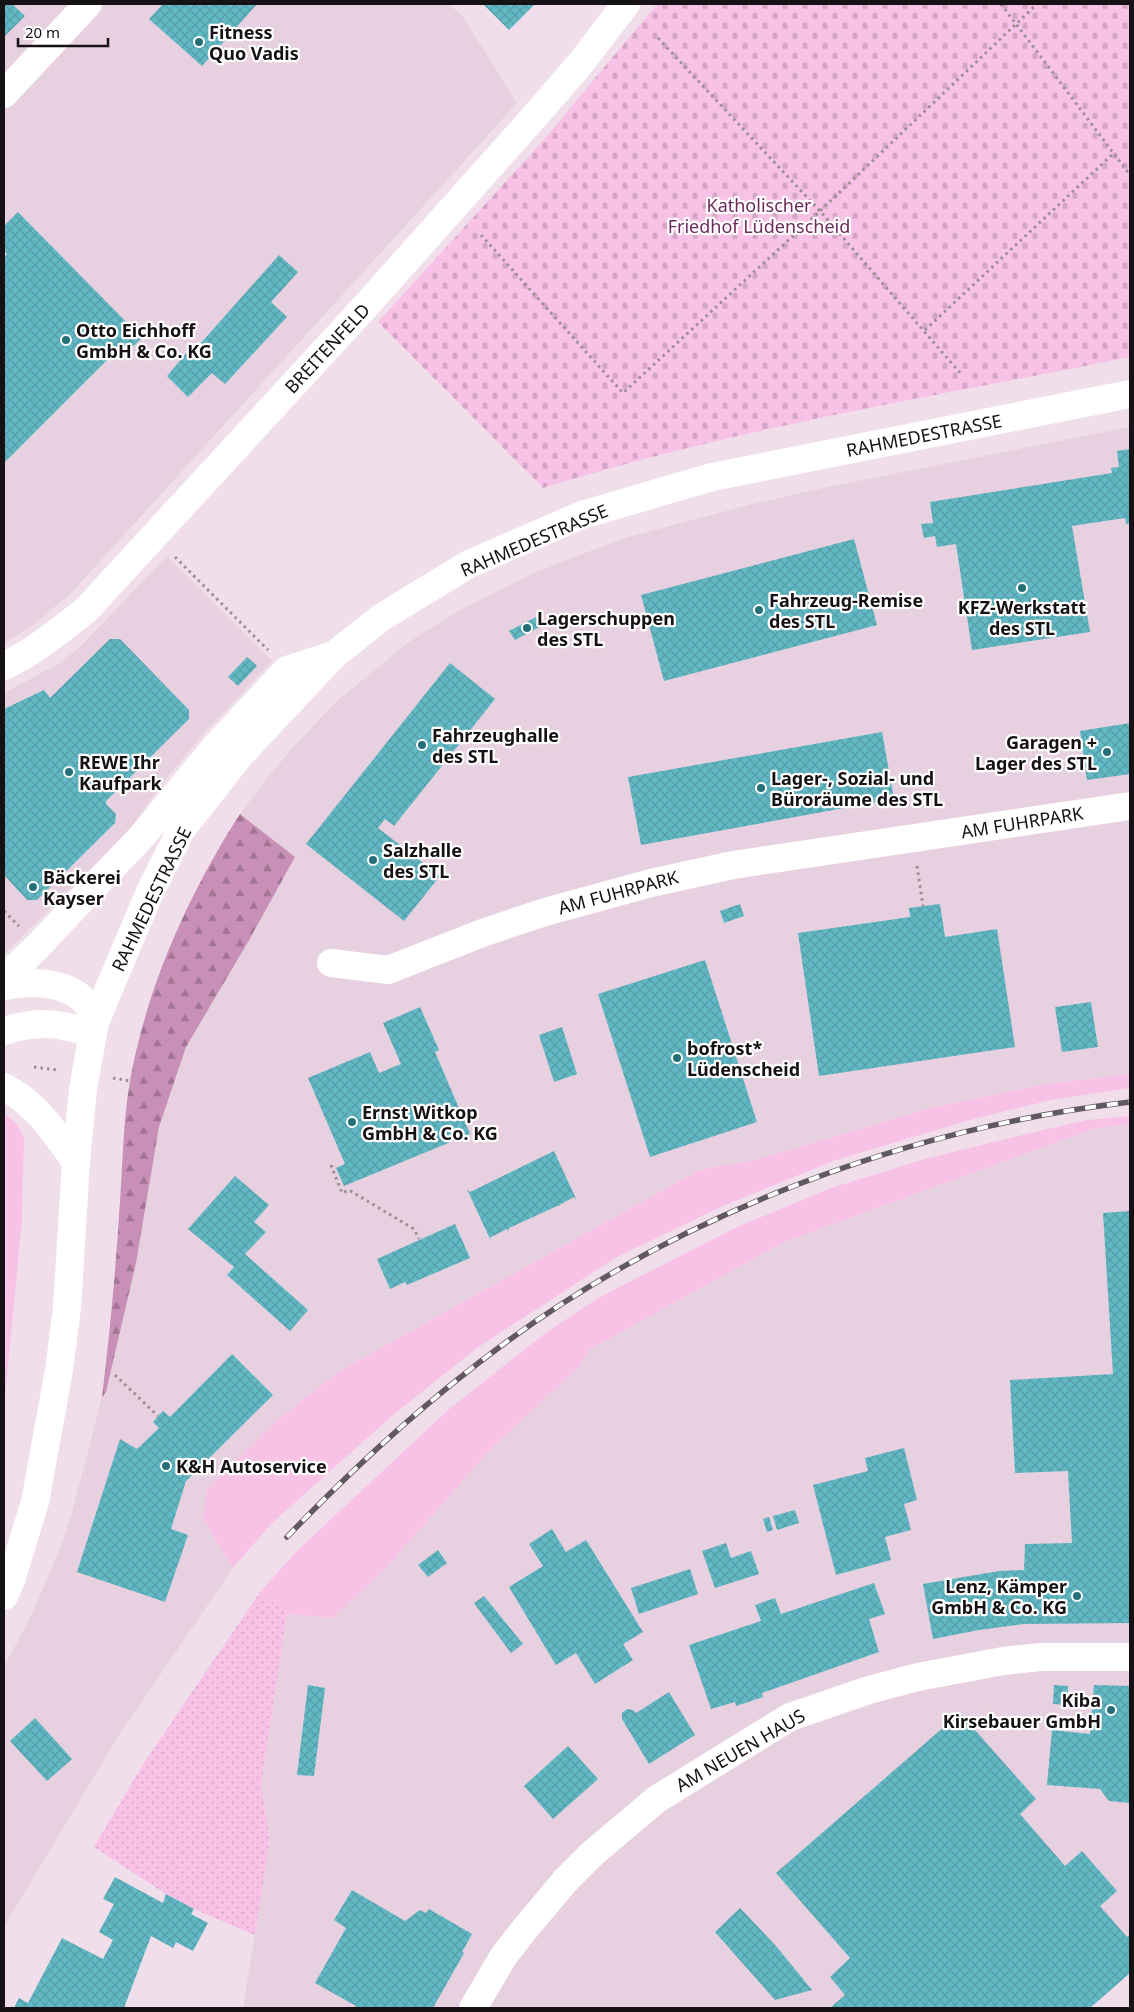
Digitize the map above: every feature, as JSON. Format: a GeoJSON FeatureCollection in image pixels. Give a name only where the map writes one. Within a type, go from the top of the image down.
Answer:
{"type":"FeatureCollection","features":[{"type":"Feature","properties":{"kind":"main road"},"geometry":{"type":"LineString","coordinates":[[4,94],[88,4]]}},
{"type":"Feature","properties":{"kind":"main road","name":"BREITENFELD"},"geometry":{"type":"LineString","coordinates":[[4,666],[44,643],[86,610],[362,310],[528,125],[580,64],[626,4]]}},
{"type":"Feature","properties":{"kind":"main road","name":"RAHMEDESTRASSE"},"geometry":{"type":"LineString","coordinates":[[4,1596],[12,1580],[35,1502],[59,1370],[67,1308],[76,1162],[83,1089],[93,1028],[149,894],[181,830],[240,755],[334,655],[382,616],[469,564],[582,515],[712,477],[1130,394]]}},
{"type":"Feature","properties":{"kind":"main road"},"geometry":{"type":"LineString","coordinates":[[4,979],[38,946],[143,835],[217,745],[287,670],[334,655]]}},
{"type":"Feature","properties":{"kind":"main road","name":"AM FUHRPARK"},"geometry":{"type":"LineString","coordinates":[[331,963],[388,970],[485,932],[545,912],[651,883],[733,865],[1130,806]]}},
{"type":"Feature","properties":{"kind":"main road"},"geometry":{"type":"LineString","coordinates":[[4,986],[43,984],[64,988],[79,996],[90,1008],[93,1028],[49,1023],[20,1026],[4,1032]]}},
{"type":"Feature","properties":{"kind":"main road"},"geometry":{"type":"LineString","coordinates":[[4,1087],[22,1097],[51,1126],[76,1162]]}},
{"type":"Feature","properties":{"kind":"main road","name":"AM NEUEN HAUS"},"geometry":{"type":"LineString","coordinates":[[473,2008],[503,1958],[524,1930],[565,1881],[593,1853],[656,1799],[790,1717],[869,1690],[1003,1661],[1041,1657],[1130,1657]]}},
{"type":"Feature","properties":{"kind":"path"},"geometry":{"type":"LineString","coordinates":[[1001,4],[1130,175]]}},
{"type":"Feature","properties":{"kind":"path"},"geometry":{"type":"LineString","coordinates":[[481,235],[623,393],[820,211],[1037,4]]}},
{"type":"Feature","properties":{"kind":"path"},"geometry":{"type":"LineString","coordinates":[[658,38],[820,211],[925,330],[961,374]]}},
{"type":"Feature","properties":{"kind":"path"},"geometry":{"type":"LineString","coordinates":[[925,330],[1114,153]]}},
{"type":"Feature","properties":{"kind":"path"},"geometry":{"type":"LineString","coordinates":[[153,536],[287,670]]}},
{"type":"Feature","properties":{"kind":"path"},"geometry":{"type":"LineString","coordinates":[[913,838],[923,906]]}},
{"type":"Feature","properties":{"kind":"path"},"geometry":{"type":"LineString","coordinates":[[4,910],[12,918]]}},
{"type":"Feature","properties":{"kind":"path"},"geometry":{"type":"LineString","coordinates":[[330,1164],[342,1193],[349,1190],[414,1229],[419,1239]]}},
{"type":"Feature","properties":{"kind":"path"},"geometry":{"type":"LineString","coordinates":[[115,1375],[158,1416]]}},
{"type":"Feature","properties":{"kind":"shaded area"},"geometry":{"type":"Polygon","coordinates":[[[4,4],[449,4],[463,17],[517,103],[71,593],[31,627],[4,643],[4,4]]]}},
{"type":"Feature","properties":{"kind":"shaded area"},"geometry":{"type":"Polygon","coordinates":[[[1130,427],[1130,1074],[1045,1084],[927,1109],[754,1160],[699,1170],[338,1372],[270,1426],[207,1490],[203,1519],[233,1568],[117,1738],[4,1927],[4,1667],[33,1612],[60,1548],[72,1513],[102,1397],[106,1392],[136,1263],[159,1127],[186,1047],[248,942],[295,857],[240,814],[266,779],[337,701],[409,642],[463,608],[537,572],[621,539],[749,505],[832,486],[1130,427]]]}},
{"type":"Feature","properties":{"kind":"shaded area"},"geometry":{"type":"Polygon","coordinates":[[[167,556],[272,661],[204,733],[161,785],[131,828],[4,954],[4,693],[60,663],[81,646],[167,556]]]}},
{"type":"Feature","properties":{"kind":"shaded area"},"geometry":{"type":"Polygon","coordinates":[[[1130,1124],[1130,1973],[1090,2008],[243,2008],[268,1852],[269,1834],[261,1786],[287,1614],[333,1618],[386,1568],[491,1449],[580,1366],[589,1350],[784,1242],[1093,1129],[1130,1124]]]}},
{"type":"Feature","properties":{"kind":"green space","name":"Katholischer Friedhof Lüdenscheid"},"geometry":{"type":"Polygon","coordinates":[[[657,4],[1130,4],[1130,357],[761,431],[615,467],[543,488],[378,322],[542,142],[657,4]]]}},
{"type":"Feature","properties":{"kind":"green space"},"geometry":{"type":"Polygon","coordinates":[[[240,814],[295,857],[248,942],[186,1047],[159,1127],[136,1263],[106,1392],[102,1397],[115,1275],[126,1111],[137,1046],[147,1011],[172,942],[203,877],[240,814]]]}},
{"type":"Feature","properties":{"kind":"green space"},"geometry":{"type":"Polygon","coordinates":[[[1130,1074],[1130,1088],[1051,1100],[977,1118],[836,1160],[723,1206],[615,1258],[477,1348],[393,1415],[272,1523],[233,1568],[203,1519],[207,1490],[270,1426],[338,1372],[699,1170],[754,1160],[927,1109],[1045,1084],[1130,1074]]]}},
{"type":"Feature","properties":{"kind":"green space"},"geometry":{"type":"Polygon","coordinates":[[[4,1113],[17,1124],[24,1138],[22,1220],[4,1407],[4,1113]]]}},
{"type":"Feature","properties":{"kind":"green space"},"geometry":{"type":"Polygon","coordinates":[[[1130,1116],[1130,1124],[1093,1129],[784,1242],[589,1350],[580,1366],[491,1449],[386,1568],[333,1618],[287,1614],[260,1592],[299,1549],[448,1410],[544,1334],[598,1298],[737,1227],[831,1188],[925,1159],[1014,1137],[1087,1120],[1130,1116]]]}},
{"type":"Feature","properties":{"kind":"green space"},"geometry":{"type":"Polygon","coordinates":[[[260,1592],[287,1614],[261,1785],[269,1834],[255,1935],[194,1909],[166,1894],[94,1847],[144,1763],[260,1592]]]}},
{"type":"Feature","properties":{"kind":"building"},"geometry":{"type":"Polygon","coordinates":[[[4,4],[12,4],[25,16],[4,37],[4,4]]]}},
{"type":"Feature","properties":{"kind":"building","name":"Fitness Quo Vadis"},"geometry":{"type":"Polygon","coordinates":[[[163,4],[257,4],[202,66],[149,19],[163,4]]]}},
{"type":"Feature","properties":{"kind":"building"},"geometry":{"type":"Polygon","coordinates":[[[483,4],[535,4],[509,30],[483,4]]]}},
{"type":"Feature","properties":{"kind":"building","name":"Otto Eichhoff GmbH & Co. KG"},"geometry":{"type":"Polygon","coordinates":[[[18,212],[142,338],[125,354],[119,348],[4,463],[4,258],[7,254],[4,250],[4,226],[18,212]]]}},
{"type":"Feature","properties":{"kind":"building"},"geometry":{"type":"Polygon","coordinates":[[[279,255],[298,272],[271,302],[287,317],[225,384],[212,373],[188,397],[167,376],[189,350],[192,353],[279,255]]]}},
{"type":"Feature","properties":{"kind":"building"},"geometry":{"type":"Polygon","coordinates":[[[1130,449],[1130,523],[1126,524],[1125,518],[1072,526],[1090,632],[972,650],[956,544],[937,547],[935,536],[924,538],[921,524],[933,523],[930,502],[1112,473],[1111,468],[1119,467],[1117,451],[1130,449]]]}},
{"type":"Feature","properties":{"kind":"building","name":"Fahrzeug-Remise des STL"},"geometry":{"type":"Polygon","coordinates":[[[854,539],[877,625],[664,681],[641,595],[854,539]]]}},
{"type":"Feature","properties":{"kind":"building","name":"Lagerschuppen des STL"},"geometry":{"type":"Polygon","coordinates":[[[540,615],[545,624],[515,640],[509,631],[540,615]]]}},
{"type":"Feature","properties":{"kind":"building","name":"REWE Ihr Kaufpark"},"geometry":{"type":"Polygon","coordinates":[[[110,639],[120,639],[189,710],[189,719],[106,801],[106,804],[116,814],[115,823],[37,900],[27,900],[4,875],[4,709],[44,690],[50,698],[110,639]]]}},
{"type":"Feature","properties":{"kind":"building"},"geometry":{"type":"Polygon","coordinates":[[[247,657],[257,666],[238,686],[228,677],[247,657]]]}},
{"type":"Feature","properties":{"kind":"building"},"geometry":{"type":"Polygon","coordinates":[[[450,663],[495,699],[394,826],[385,819],[378,828],[440,876],[404,921],[306,844],[450,663]]]}},
{"type":"Feature","properties":{"kind":"building","name":"Garagen + Lager des STL"},"geometry":{"type":"Polygon","coordinates":[[[1130,723],[1130,774],[1087,780],[1080,731],[1130,723]]]}},
{"type":"Feature","properties":{"kind":"building","name":"Lager-, Sozial- und Büroräume des STL"},"geometry":{"type":"Polygon","coordinates":[[[882,732],[894,799],[641,845],[628,777],[882,732]]]}},
{"type":"Feature","properties":{"kind":"building"},"geometry":{"type":"Polygon","coordinates":[[[740,904],[744,916],[724,923],[720,911],[740,904]]]}},
{"type":"Feature","properties":{"kind":"building"},"geometry":{"type":"Polygon","coordinates":[[[940,904],[945,937],[997,929],[1015,1047],[819,1076],[798,933],[910,917],[909,908],[940,904]]]}},
{"type":"Feature","properties":{"kind":"building","name":"bofrost* Lüdenscheid"},"geometry":{"type":"Polygon","coordinates":[[[705,960],[757,1122],[650,1157],[598,994],[705,960]]]}},
{"type":"Feature","properties":{"kind":"building"},"geometry":{"type":"Polygon","coordinates":[[[1091,1002],[1098,1047],[1062,1052],[1055,1007],[1091,1002]]]}},
{"type":"Feature","properties":{"kind":"building"},"geometry":{"type":"Polygon","coordinates":[[[420,1007],[439,1050],[435,1052],[470,1134],[344,1186],[336,1168],[345,1164],[308,1078],[370,1052],[379,1073],[401,1064],[383,1023],[420,1007]]]}},
{"type":"Feature","properties":{"kind":"building"},"geometry":{"type":"Polygon","coordinates":[[[562,1027],[577,1074],[554,1082],[539,1035],[562,1027]]]}},
{"type":"Feature","properties":{"kind":"building"},"geometry":{"type":"Polygon","coordinates":[[[554,1151],[577,1201],[574,1197],[560,1206],[509,1228],[508,1231],[507,1229],[490,1239],[467,1189],[470,1192],[554,1151]]]}},
{"type":"Feature","properties":{"kind":"building"},"geometry":{"type":"Polygon","coordinates":[[[235,1176],[269,1205],[254,1222],[266,1232],[245,1254],[308,1310],[290,1331],[227,1275],[234,1267],[188,1229],[235,1176]]]}},
{"type":"Feature","properties":{"kind":"building"},"geometry":{"type":"Polygon","coordinates":[[[1130,1211],[1130,1623],[1024,1624],[933,1639],[923,1584],[999,1571],[1024,1570],[1025,1544],[1072,1543],[1068,1471],[1015,1473],[1010,1380],[1113,1374],[1103,1213],[1130,1211]]]}},
{"type":"Feature","properties":{"kind":"building"},"geometry":{"type":"Polygon","coordinates":[[[455,1224],[470,1258],[407,1285],[405,1282],[390,1289],[377,1259],[455,1224]]]}},
{"type":"Feature","properties":{"kind":"building","name":"K&H Autoservice"},"geometry":{"type":"Polygon","coordinates":[[[232,1354],[273,1395],[186,1481],[171,1529],[188,1535],[165,1602],[77,1572],[120,1439],[137,1449],[159,1428],[153,1422],[163,1411],[170,1417],[232,1354]]]}},
{"type":"Feature","properties":{"kind":"building"},"geometry":{"type":"Polygon","coordinates":[[[904,1448],[917,1500],[904,1504],[911,1530],[885,1537],[891,1560],[836,1575],[813,1485],[868,1471],[865,1458],[904,1448]]]}},
{"type":"Feature","properties":{"kind":"building"},"geometry":{"type":"Polygon","coordinates":[[[795,1510],[799,1523],[777,1530],[773,1516],[795,1510]]]}},
{"type":"Feature","properties":{"kind":"building"},"geometry":{"type":"Polygon","coordinates":[[[769,1517],[773,1530],[767,1532],[763,1519],[769,1517]]]}},
{"type":"Feature","properties":{"kind":"building"},"geometry":{"type":"Polygon","coordinates":[[[552,1529],[566,1552],[586,1540],[643,1632],[623,1644],[633,1660],[595,1684],[576,1653],[556,1665],[509,1587],[543,1566],[529,1544],[552,1529]]]}},
{"type":"Feature","properties":{"kind":"building"},"geometry":{"type":"Polygon","coordinates":[[[726,1543],[731,1558],[751,1551],[759,1574],[715,1588],[702,1551],[726,1543]]]}},
{"type":"Feature","properties":{"kind":"building"},"geometry":{"type":"Polygon","coordinates":[[[438,1550],[447,1563],[428,1577],[418,1565],[438,1550]]]}},
{"type":"Feature","properties":{"kind":"building"},"geometry":{"type":"Polygon","coordinates":[[[690,1569],[698,1594],[639,1614],[631,1588],[690,1569]]]}},
{"type":"Feature","properties":{"kind":"building"},"geometry":{"type":"Polygon","coordinates":[[[874,1583],[885,1614],[869,1619],[879,1652],[762,1693],[763,1697],[736,1706],[735,1702],[711,1709],[689,1645],[761,1621],[755,1605],[775,1598],[781,1614],[874,1583]]]}},
{"type":"Feature","properties":{"kind":"building"},"geometry":{"type":"Polygon","coordinates":[[[484,1596],[523,1644],[511,1653],[474,1603],[484,1596]]]}},
{"type":"Feature","properties":{"kind":"building"},"geometry":{"type":"Polygon","coordinates":[[[308,1685],[325,1688],[314,1776],[297,1775],[308,1685]]]}},
{"type":"Feature","properties":{"kind":"building"},"geometry":{"type":"Polygon","coordinates":[[[1054,1685],[1068,1686],[1067,1705],[1053,1704],[1054,1685]]]}},
{"type":"Feature","properties":{"kind":"building"},"geometry":{"type":"Polygon","coordinates":[[[1094,1685],[1130,1686],[1130,1803],[1109,1801],[1100,1789],[1047,1785],[1052,1730],[1090,1734],[1094,1685]]]}},
{"type":"Feature","properties":{"kind":"building"},"geometry":{"type":"Polygon","coordinates":[[[669,1692],[695,1735],[649,1764],[622,1719],[622,1713],[627,1709],[633,1710],[636,1713],[669,1692]]]}},
{"type":"Feature","properties":{"kind":"building"},"geometry":{"type":"Polygon","coordinates":[[[960,1713],[1036,1799],[1020,1814],[1065,1866],[1082,1851],[1117,1891],[1100,1906],[1127,1937],[1130,1934],[1130,1973],[1090,2008],[830,2008],[845,1995],[830,1977],[850,1958],[776,1873],[960,1713]]]}},
{"type":"Feature","properties":{"kind":"building"},"geometry":{"type":"Polygon","coordinates":[[[35,1718],[72,1759],[47,1781],[10,1741],[35,1718]]]}},
{"type":"Feature","properties":{"kind":"building"},"geometry":{"type":"Polygon","coordinates":[[[568,1746],[598,1779],[553,1819],[524,1786],[568,1746]]]}},
{"type":"Feature","properties":{"kind":"building"},"geometry":{"type":"Polygon","coordinates":[[[115,1877],[163,1903],[166,1894],[194,1909],[191,1914],[208,1923],[193,1951],[176,1942],[173,1948],[151,1936],[124,2008],[14,2008],[19,1998],[28,2003],[62,1938],[103,1959],[113,1940],[99,1932],[114,1904],[103,1899],[115,1877]]]}},
{"type":"Feature","properties":{"kind":"building"},"geometry":{"type":"Polygon","coordinates":[[[352,1890],[405,1921],[420,1910],[426,1913],[429,1909],[472,1934],[462,1952],[464,1953],[433,2008],[355,2008],[356,2006],[315,1983],[346,1928],[334,1920],[352,1890]]]}},
{"type":"Feature","properties":{"kind":"building"},"geometry":{"type":"Polygon","coordinates":[[[740,1908],[776,1946],[812,1990],[775,2000],[715,1932],[740,1908]]]}},
{"type":"Feature","properties":{"kind":"railway"},"geometry":{"type":"LineString","coordinates":[[287,1537],[338,1485],[392,1435],[476,1365],[574,1296],[648,1253],[724,1216],[802,1183],[883,1155],[964,1132],[1047,1114],[1130,1102]]}},
{"type":"Feature","properties":{"kind":"place","name":"Fitness Quo Vadis"},"geometry":{"type":"Point","coordinates":[199,42]}},
{"type":"Feature","properties":{"kind":"place","name":"Otto Eichhoff GmbH & Co. KG"},"geometry":{"type":"Point","coordinates":[66,340]}},
{"type":"Feature","properties":{"kind":"place","name":"KFZ-Werkstatt des STL"},"geometry":{"type":"Point","coordinates":[1022,588]}},
{"type":"Feature","properties":{"kind":"place","name":"Fahrzeug-Remise des STL"},"geometry":{"type":"Point","coordinates":[759,610]}},
{"type":"Feature","properties":{"kind":"place","name":"Lagerschuppen des STL"},"geometry":{"type":"Point","coordinates":[527,628]}},
{"type":"Feature","properties":{"kind":"place","name":"Fahrzeughalle des STL"},"geometry":{"type":"Point","coordinates":[422,745]}},
{"type":"Feature","properties":{"kind":"place","name":"Garagen + Lager des STL"},"geometry":{"type":"Point","coordinates":[1107,752]}},
{"type":"Feature","properties":{"kind":"place","name":"REWE Ihr Kaufpark"},"geometry":{"type":"Point","coordinates":[69,772]}},
{"type":"Feature","properties":{"kind":"place","name":"Lager-, Sozial- und Büroräume des STL"},"geometry":{"type":"Point","coordinates":[761,788]}},
{"type":"Feature","properties":{"kind":"place","name":"Salzhalle des STL"},"geometry":{"type":"Point","coordinates":[373,860]}},
{"type":"Feature","properties":{"kind":"place","name":"Bäckerei Kayser"},"geometry":{"type":"Point","coordinates":[33,887]}},
{"type":"Feature","properties":{"kind":"place","name":"bofrost* Lüdenscheid"},"geometry":{"type":"Point","coordinates":[677,1058]}},
{"type":"Feature","properties":{"kind":"place","name":"Ernst Witkop GmbH & Co. KG"},"geometry":{"type":"Point","coordinates":[352,1122]}},
{"type":"Feature","properties":{"kind":"place","name":"K&H Autoservice"},"geometry":{"type":"Point","coordinates":[166,1466]}},
{"type":"Feature","properties":{"kind":"place","name":"Lenz, Kämper GmbH & Co. KG"},"geometry":{"type":"Point","coordinates":[1077,1596]}},
{"type":"Feature","properties":{"kind":"place","name":"Kiba Kirsebauer GmbH"},"geometry":{"type":"Point","coordinates":[1111,1710]}}]}
